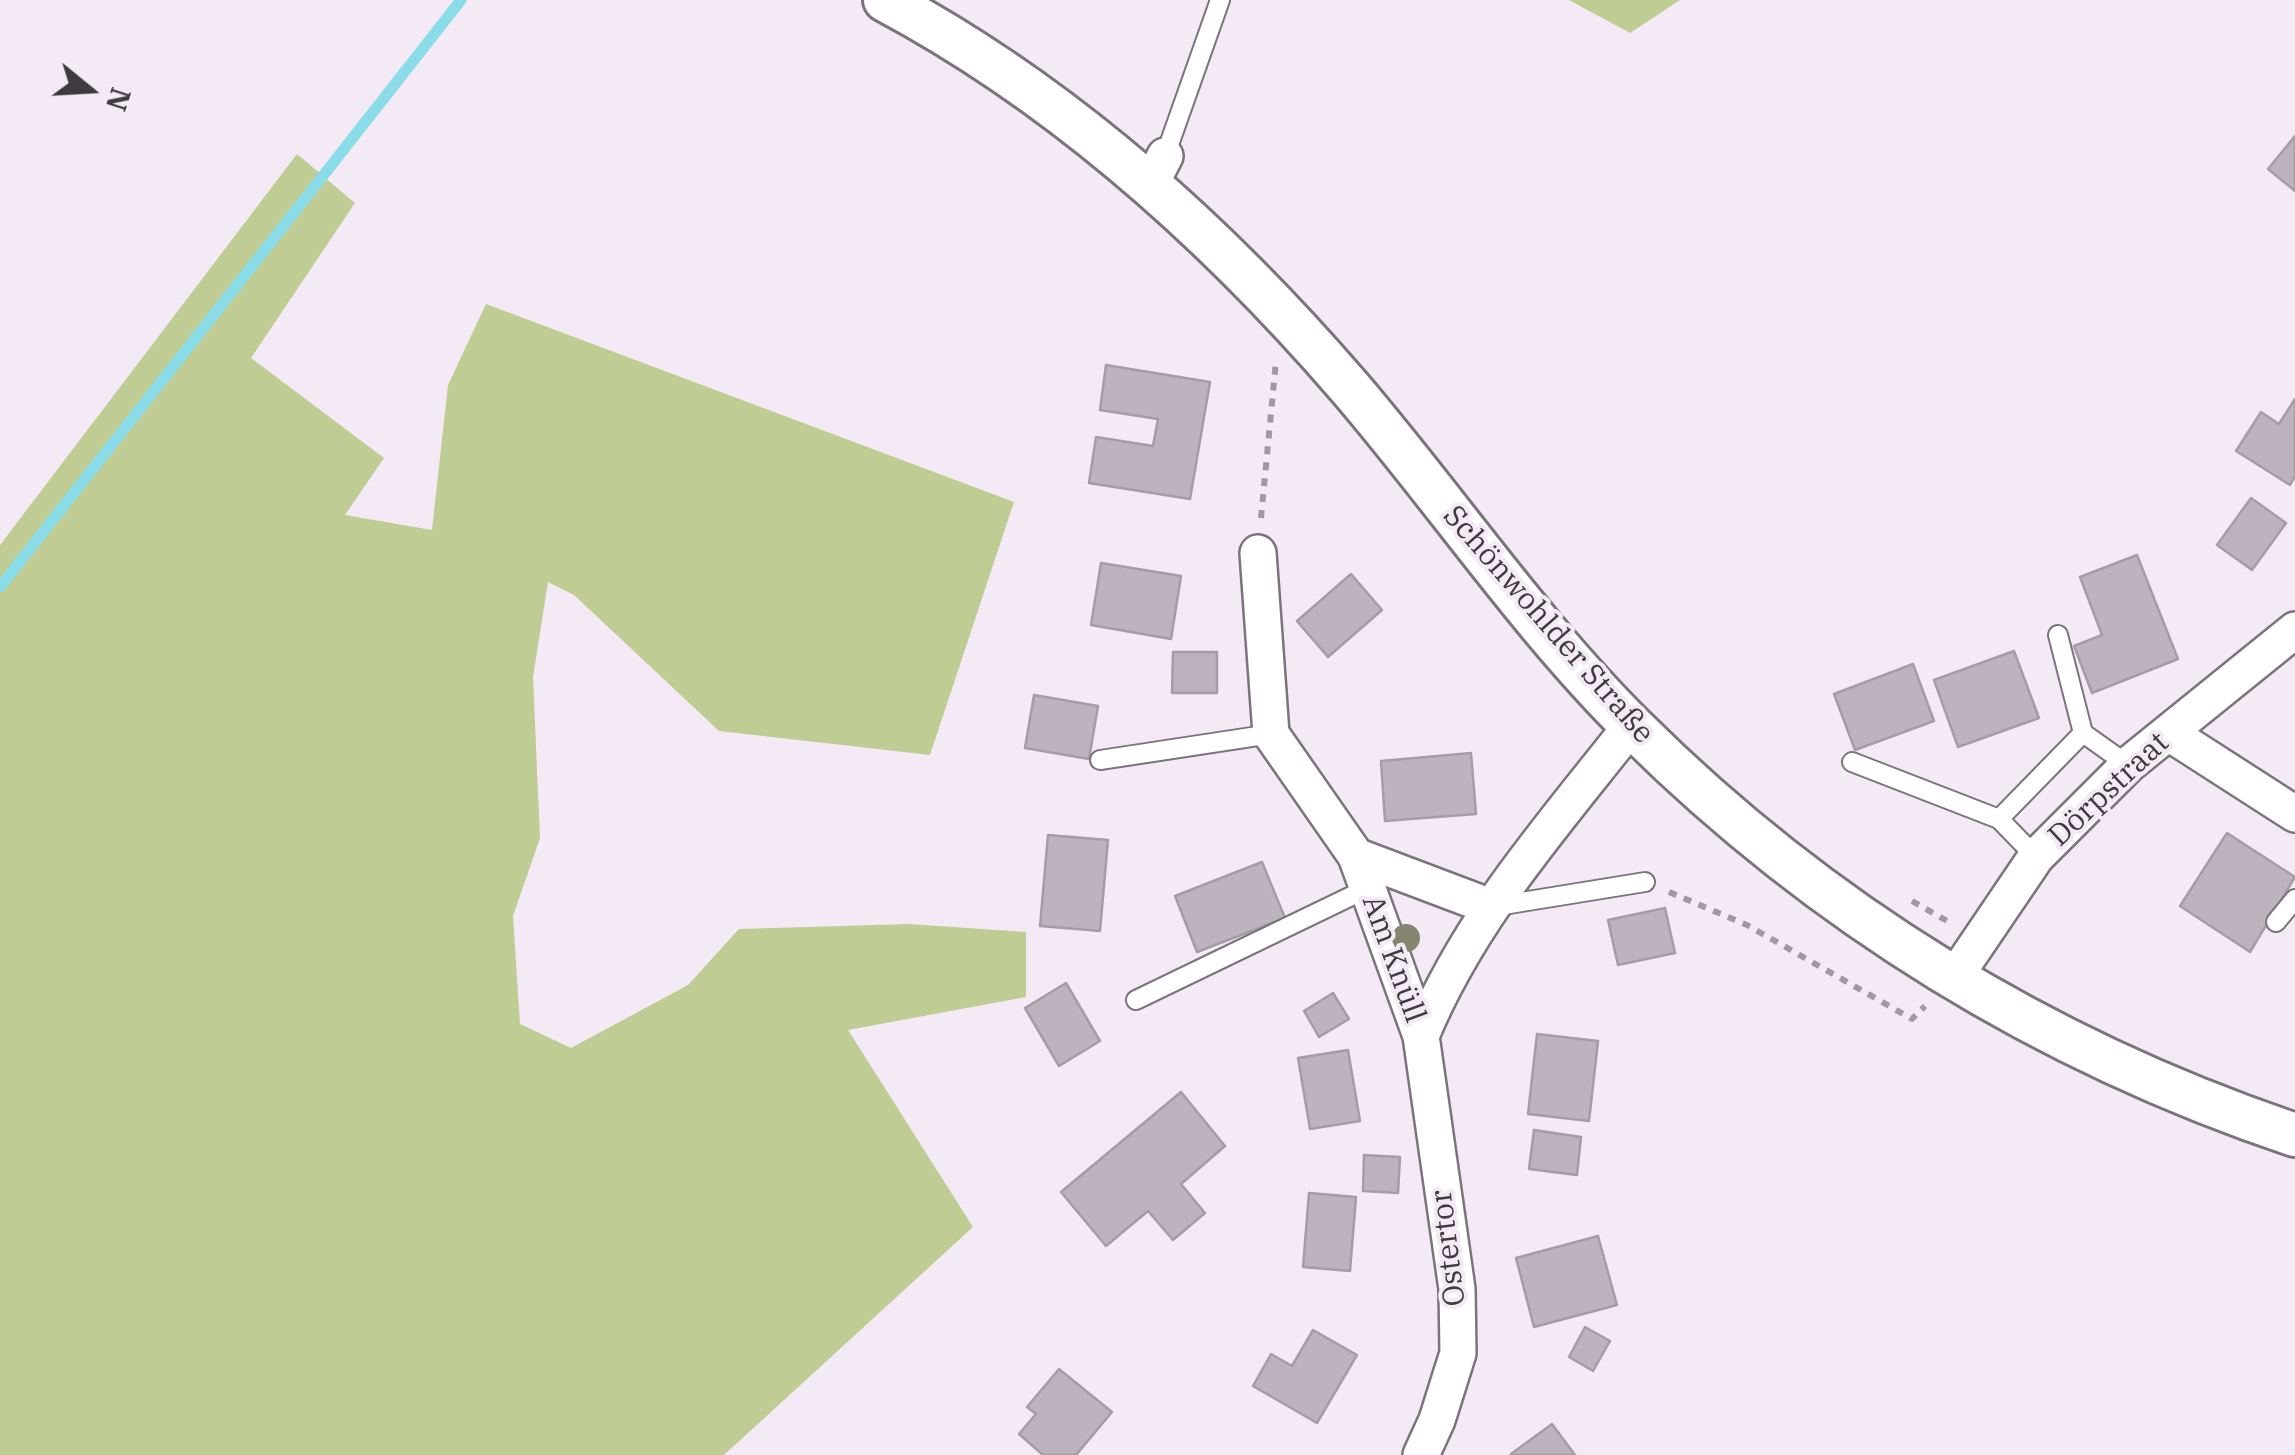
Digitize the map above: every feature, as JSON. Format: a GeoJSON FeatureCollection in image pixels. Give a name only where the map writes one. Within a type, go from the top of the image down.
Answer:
{"type":"FeatureCollection","features":[{"type":"Feature","properties":{"kind":"street","name":"Schönwohlder Straße"},"geometry":{"type":"LineString","coordinates":[[884,0],[1158,170],[1281,310],[1545,629],[1631,726],[1735,823],[1872,928],[2010,1014],[2110,1064],[2295,1136]]}},
{"type":"Feature","properties":{"kind":"street"},"geometry":{"type":"LineString","coordinates":[[1258,553],[1271,734]]}},
{"type":"Feature","properties":{"kind":"street","name":"Dörpstraat"},"geometry":{"type":"LineString","coordinates":[[1954,978],[2036,857],[2128,766],[2295,630]]}},
{"type":"Feature","properties":{"kind":"street","name":"Am Knüll"},"geometry":{"type":"LineString","coordinates":[[1421,1036],[1446,975],[1491,907],[1631,726]]}},
{"type":"Feature","properties":{"kind":"street"},"geometry":{"type":"LineString","coordinates":[[2169,733],[2295,814]]}},
{"type":"Feature","properties":{"kind":"street","name":"Am Knüll"},"geometry":{"type":"LineString","coordinates":[[1271,734],[1362,872],[1421,1036]]}},
{"type":"Feature","properties":{"kind":"street","name":"Am Knüll"},"geometry":{"type":"LineString","coordinates":[[1362,872],[1491,907]]}},
{"type":"Feature","properties":{"kind":"street","name":"Ostertor"},"geometry":{"type":"LineString","coordinates":[[1421,1036],[1457,1289],[1458,1337],[1458,1353],[1437,1420],[1421,1455]]}},
{"type":"Feature","properties":{"kind":"lane"},"geometry":{"type":"LineString","coordinates":[[1158,170],[1220,0]]}},
{"type":"Feature","properties":{"kind":"lane"},"geometry":{"type":"LineString","coordinates":[[2058,635],[2083,733],[2128,766]]}},
{"type":"Feature","properties":{"kind":"lane"},"geometry":{"type":"LineString","coordinates":[[1998,819],[2083,733]]}},
{"type":"Feature","properties":{"kind":"lane"},"geometry":{"type":"LineString","coordinates":[[1100,760],[1271,734]]}},
{"type":"Feature","properties":{"kind":"lane"},"geometry":{"type":"LineString","coordinates":[[1852,762],[1998,819],[2036,857]]}},
{"type":"Feature","properties":{"kind":"lane"},"geometry":{"type":"LineString","coordinates":[[1136,1000],[1362,872]]}},
{"type":"Feature","properties":{"kind":"lane"},"geometry":{"type":"LineString","coordinates":[[1491,907],[1644,882]]}},
{"type":"Feature","properties":{"kind":"lane"},"geometry":{"type":"LineString","coordinates":[[2276,922],[2295,899]]}},
{"type":"Feature","properties":{"kind":"path"},"geometry":{"type":"LineString","coordinates":[[1258,553],[1281,310]]}},
{"type":"Feature","properties":{"kind":"path"},"geometry":{"type":"LineString","coordinates":[[1644,882],[1748,925],[1912,1019],[1954,978]]}},
{"type":"Feature","properties":{"kind":"green space"},"geometry":{"type":"Polygon","coordinates":[[[1569,0],[1680,0],[1630,33],[1569,0]]]}},
{"type":"Feature","properties":{"kind":"green space"},"geometry":{"type":"Polygon","coordinates":[[[297,154],[355,203],[251,358],[384,458],[345,515],[432,530],[448,385],[486,304],[1014,502],[930,755],[719,731],[574,595],[548,582],[533,677],[540,838],[513,916],[520,1024],[571,1048],[688,985],[739,929],[909,924],[1026,932],[1026,997],[848,1030],[973,1227],[724,1455],[0,1455],[0,545],[297,154]]]}},
{"type":"Feature","properties":{"kind":"building"},"geometry":{"type":"Polygon","coordinates":[[[2295,136],[2295,191],[2268,169],[2295,136]]]}},
{"type":"Feature","properties":{"kind":"building"},"geometry":{"type":"Polygon","coordinates":[[[1106,365],[1210,382],[1190,499],[1089,483],[1096,437],[1153,446],[1158,419],[1100,410],[1106,365]]]}},
{"type":"Feature","properties":{"kind":"building"},"geometry":{"type":"Polygon","coordinates":[[[2295,399],[2295,476],[2290,485],[2236,451],[2261,412],[2279,424],[2295,399]]]}},
{"type":"Feature","properties":{"kind":"building"},"geometry":{"type":"Polygon","coordinates":[[[2251,498],[2286,523],[2252,570],[2217,545],[2251,498]]]}},
{"type":"Feature","properties":{"kind":"building"},"geometry":{"type":"Polygon","coordinates":[[[2137,555],[2178,659],[2092,693],[2074,646],[2102,635],[2080,577],[2137,555]]]}},
{"type":"Feature","properties":{"kind":"building"},"geometry":{"type":"Polygon","coordinates":[[[1101,563],[1181,576],[1171,639],[1091,625],[1101,563]]]}},
{"type":"Feature","properties":{"kind":"building"},"geometry":{"type":"Polygon","coordinates":[[[1351,574],[1382,610],[1328,657],[1297,621],[1351,574]]]}},
{"type":"Feature","properties":{"kind":"building"},"geometry":{"type":"Polygon","coordinates":[[[2014,651],[2039,718],[1958,747],[1934,680],[2014,651]]]}},
{"type":"Feature","properties":{"kind":"building"},"geometry":{"type":"Polygon","coordinates":[[[1173,652],[1217,652],[1217,693],[1172,693],[1173,652]]]}},
{"type":"Feature","properties":{"kind":"building"},"geometry":{"type":"Polygon","coordinates":[[[1913,664],[1934,721],[1855,750],[1834,694],[1913,664]]]}},
{"type":"Feature","properties":{"kind":"building"},"geometry":{"type":"Polygon","coordinates":[[[1034,695],[1098,706],[1089,759],[1025,748],[1034,695]]]}},
{"type":"Feature","properties":{"kind":"building"},"geometry":{"type":"Polygon","coordinates":[[[1471,753],[1476,814],[1385,821],[1381,761],[1471,753]]]}},
{"type":"Feature","properties":{"kind":"building"},"geometry":{"type":"Polygon","coordinates":[[[2227,833],[2295,877],[2250,952],[2180,906],[2227,833]]]}},
{"type":"Feature","properties":{"kind":"building"},"geometry":{"type":"Polygon","coordinates":[[[1048,835],[1108,840],[1100,931],[1040,926],[1048,835]]]}},
{"type":"Feature","properties":{"kind":"building"},"geometry":{"type":"Polygon","coordinates":[[[1262,862],[1285,918],[1197,952],[1175,896],[1262,862]]]}},
{"type":"Feature","properties":{"kind":"building"},"geometry":{"type":"Polygon","coordinates":[[[1665,908],[1675,953],[1618,965],[1608,920],[1665,908]]]}},
{"type":"Feature","properties":{"kind":"building"},"geometry":{"type":"Polygon","coordinates":[[[1066,983],[1100,1041],[1059,1066],[1025,1008],[1066,983]]]}},
{"type":"Feature","properties":{"kind":"building"},"geometry":{"type":"Polygon","coordinates":[[[1333,993],[1349,1019],[1319,1037],[1304,1011],[1333,993]]]}},
{"type":"Feature","properties":{"kind":"building"},"geometry":{"type":"Polygon","coordinates":[[[1537,1034],[1598,1041],[1589,1121],[1528,1114],[1537,1034]]]}},
{"type":"Feature","properties":{"kind":"building"},"geometry":{"type":"Polygon","coordinates":[[[1348,1050],[1360,1121],[1310,1129],[1298,1058],[1348,1050]]]}},
{"type":"Feature","properties":{"kind":"building"},"geometry":{"type":"Polygon","coordinates":[[[1181,1092],[1225,1146],[1181,1184],[1205,1213],[1173,1240],[1148,1211],[1106,1246],[1061,1192],[1181,1092]]]}},
{"type":"Feature","properties":{"kind":"building"},"geometry":{"type":"Polygon","coordinates":[[[1534,1130],[1581,1137],[1577,1175],[1529,1169],[1534,1130]]]}},
{"type":"Feature","properties":{"kind":"building"},"geometry":{"type":"Polygon","coordinates":[[[1364,1155],[1400,1157],[1398,1193],[1363,1191],[1364,1155]]]}},
{"type":"Feature","properties":{"kind":"building"},"geometry":{"type":"Polygon","coordinates":[[[1309,1193],[1356,1197],[1350,1271],[1303,1267],[1309,1193]]]}},
{"type":"Feature","properties":{"kind":"building"},"geometry":{"type":"Polygon","coordinates":[[[1598,1236],[1617,1305],[1534,1327],[1516,1258],[1598,1236]]]}},
{"type":"Feature","properties":{"kind":"building"},"geometry":{"type":"Polygon","coordinates":[[[1585,1327],[1610,1341],[1593,1371],[1569,1357],[1585,1327]]]}},
{"type":"Feature","properties":{"kind":"building"},"geometry":{"type":"Polygon","coordinates":[[[1313,1330],[1357,1355],[1317,1423],[1253,1386],[1271,1354],[1292,1366],[1313,1330]]]}},
{"type":"Feature","properties":{"kind":"building"},"geometry":{"type":"Polygon","coordinates":[[[1059,1369],[1112,1412],[1076,1455],[1043,1455],[1019,1434],[1036,1414],[1027,1407],[1059,1369]]]}},
{"type":"Feature","properties":{"kind":"building"},"geometry":{"type":"Polygon","coordinates":[[[1552,1424],[1575,1455],[1511,1455],[1511,1454],[1552,1424]]]}},
{"type":"Feature","properties":{"kind":"waterway"},"geometry":{"type":"LineString","coordinates":[[0,587],[461,0]]}}]}
